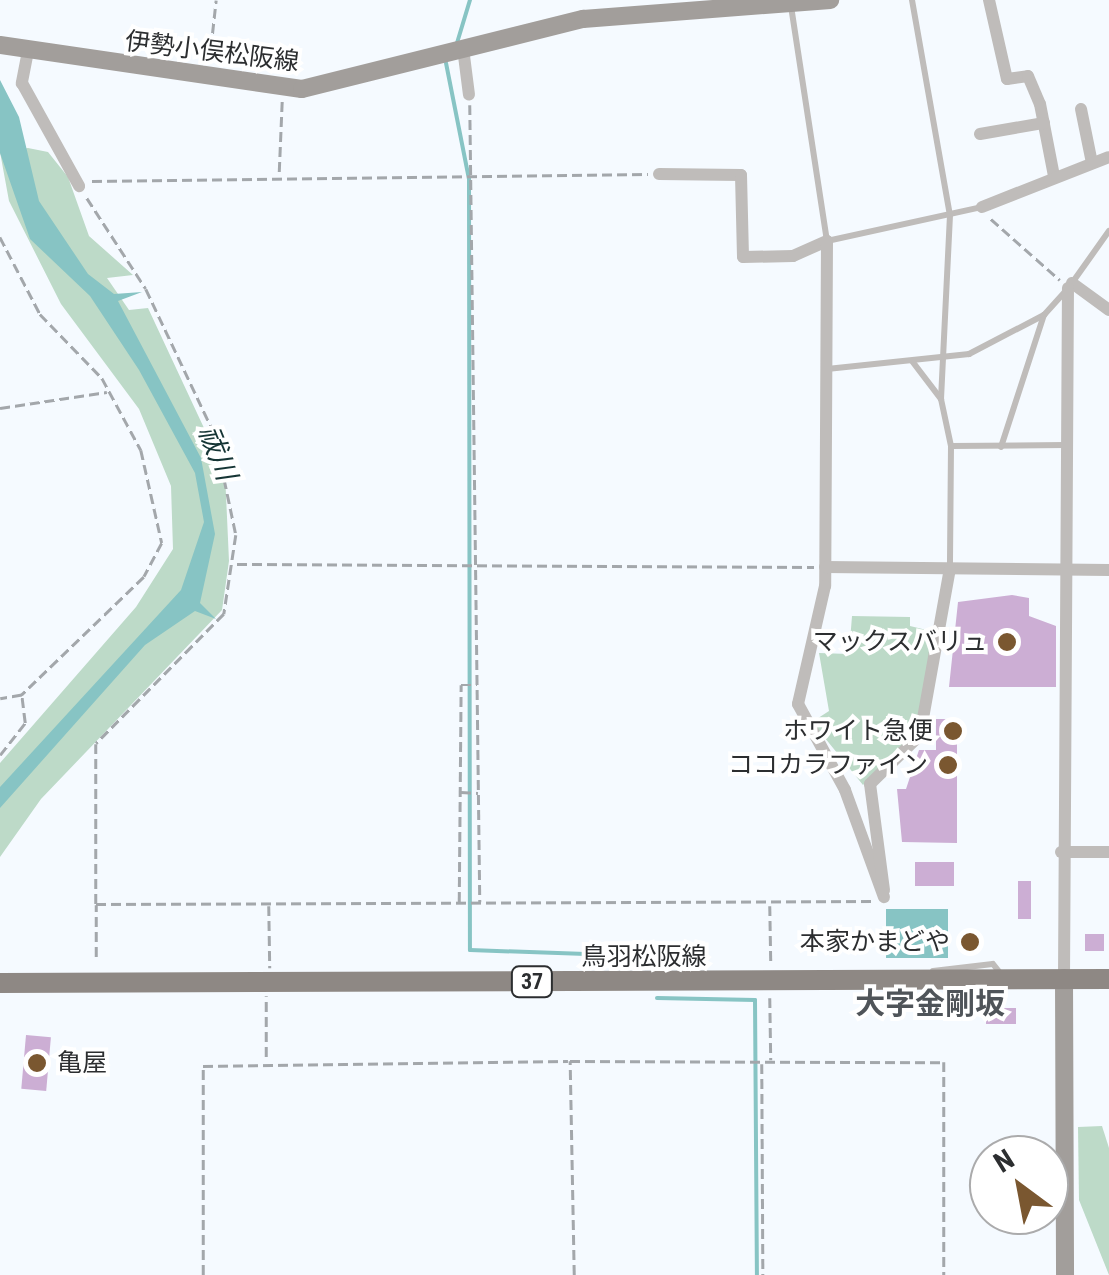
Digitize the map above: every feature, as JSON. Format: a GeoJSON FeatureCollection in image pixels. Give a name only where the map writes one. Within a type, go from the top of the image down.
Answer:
{"type":"FeatureCollection","features":[{"type":"Feature","properties":{"kind":"main road","name":"伊勢小俣松阪線"},"geometry":{"type":"LineString","coordinates":[[0,45],[181,77],[283,88],[583,19],[658,9],[792,6],[830,0]]}},
{"type":"Feature","properties":{"kind":"main road"},"geometry":{"type":"LineString","coordinates":[[1064,978],[1065,1275]]}},
{"type":"Feature","properties":{"kind":"main road","name":"鳥羽松阪線"},"geometry":{"type":"LineString","coordinates":[[0,983],[1109,979]]}},
{"type":"Feature","properties":{"kind":"street"},"geometry":{"type":"LineString","coordinates":[[989,0],[1008,79],[1028,76],[1044,123],[1054,176]]}},
{"type":"Feature","properties":{"kind":"street"},"geometry":{"type":"LineString","coordinates":[[464,48],[469,94]]}},
{"type":"Feature","properties":{"kind":"street"},"geometry":{"type":"LineString","coordinates":[[25,50],[22,82],[79,186]]}},
{"type":"Feature","properties":{"kind":"street"},"geometry":{"type":"LineString","coordinates":[[1081,108],[1092,163]]}},
{"type":"Feature","properties":{"kind":"street"},"geometry":{"type":"LineString","coordinates":[[980,134],[1044,123]]}},
{"type":"Feature","properties":{"kind":"street"},"geometry":{"type":"LineString","coordinates":[[982,207],[1109,157]]}},
{"type":"Feature","properties":{"kind":"street"},"geometry":{"type":"LineString","coordinates":[[659,174],[740,175],[743,257],[793,256],[828,240],[825,567],[798,704],[845,790],[884,897]]}},
{"type":"Feature","properties":{"kind":"street"},"geometry":{"type":"LineString","coordinates":[[1070,285],[1109,310]]}},
{"type":"Feature","properties":{"kind":"street"},"geometry":{"type":"LineString","coordinates":[[1064,978],[1061,852],[1069,570],[1070,285]]}},
{"type":"Feature","properties":{"kind":"street"},"geometry":{"type":"LineString","coordinates":[[825,567],[1109,570]]}},
{"type":"Feature","properties":{"kind":"street"},"geometry":{"type":"LineString","coordinates":[[884,897],[870,784],[920,735],[950,569]]}},
{"type":"Feature","properties":{"kind":"street"},"geometry":{"type":"LineString","coordinates":[[1061,852],[1109,852]]}},
{"type":"Feature","properties":{"kind":"lane"},"geometry":{"type":"LineString","coordinates":[[912,0],[950,216],[947,358],[941,399],[951,446],[950,569]]}},
{"type":"Feature","properties":{"kind":"lane"},"geometry":{"type":"LineString","coordinates":[[792,6],[828,240],[982,207]]}},
{"type":"Feature","properties":{"kind":"lane"},"geometry":{"type":"LineString","coordinates":[[1001,446],[1044,315],[1109,231]]}},
{"type":"Feature","properties":{"kind":"lane"},"geometry":{"type":"LineString","coordinates":[[826,370],[947,358],[1044,315]]}},
{"type":"Feature","properties":{"kind":"lane"},"geometry":{"type":"LineString","coordinates":[[912,361],[941,399]]}},
{"type":"Feature","properties":{"kind":"lane"},"geometry":{"type":"LineString","coordinates":[[951,446],[1068,445]]}},
{"type":"Feature","properties":{"kind":"path"},"geometry":{"type":"LineString","coordinates":[[181,77],[208,68],[216,0]]}},
{"type":"Feature","properties":{"kind":"path"},"geometry":{"type":"LineString","coordinates":[[279,173],[283,88]]}},
{"type":"Feature","properties":{"kind":"path"},"geometry":{"type":"LineString","coordinates":[[469,94],[474,172],[479,564],[478,903]]}},
{"type":"Feature","properties":{"kind":"path"},"geometry":{"type":"LineString","coordinates":[[96,957],[96,744],[166,669],[196,652],[224,614],[235,564],[224,458],[146,288],[79,186],[110,174],[659,174]]}},
{"type":"Feature","properties":{"kind":"path"},"geometry":{"type":"LineString","coordinates":[[982,207],[1070,285]]}},
{"type":"Feature","properties":{"kind":"path"},"geometry":{"type":"LineString","coordinates":[[0,238],[61,345],[109,391],[154,480],[160,553],[22,696],[0,699]]}},
{"type":"Feature","properties":{"kind":"path"},"geometry":{"type":"LineString","coordinates":[[0,408],[109,391]]}},
{"type":"Feature","properties":{"kind":"path"},"geometry":{"type":"LineString","coordinates":[[235,564],[825,567]]}},
{"type":"Feature","properties":{"kind":"path"},"geometry":{"type":"LineString","coordinates":[[461,904],[461,686],[477,685]]}},
{"type":"Feature","properties":{"kind":"path"},"geometry":{"type":"LineString","coordinates":[[0,755],[25,723],[22,696]]}},
{"type":"Feature","properties":{"kind":"path"},"geometry":{"type":"LineString","coordinates":[[462,792],[478,793]]}},
{"type":"Feature","properties":{"kind":"path"},"geometry":{"type":"LineString","coordinates":[[96,904],[770,905],[884,897]]}},
{"type":"Feature","properties":{"kind":"path"},"geometry":{"type":"LineString","coordinates":[[770,905],[771,974]]}},
{"type":"Feature","properties":{"kind":"path"},"geometry":{"type":"LineString","coordinates":[[269,906],[269,975]]}},
{"type":"Feature","properties":{"kind":"path"},"geometry":{"type":"LineString","coordinates":[[770,990],[770,1062]]}},
{"type":"Feature","properties":{"kind":"path"},"geometry":{"type":"LineString","coordinates":[[266,991],[266,1059]]}},
{"type":"Feature","properties":{"kind":"path"},"geometry":{"type":"LineString","coordinates":[[202,1275],[204,1066],[266,1059],[944,1062],[944,1275]]}},
{"type":"Feature","properties":{"kind":"path"},"geometry":{"type":"LineString","coordinates":[[570,1061],[574,1275]]}},
{"type":"Feature","properties":{"kind":"path"},"geometry":{"type":"LineString","coordinates":[[762,1061],[763,1275]]}},
{"type":"Feature","properties":{"kind":"green space"},"geometry":{"type":"Polygon","coordinates":[[[28,148],[48,152],[68,177],[89,236],[133,275],[107,278],[129,310],[148,308],[225,473],[229,561],[222,610],[41,799],[0,857],[0,763],[136,607],[173,549],[171,486],[139,409],[61,304],[9,201],[0,152],[28,148]]]}},
{"type":"Feature","properties":{"kind":"green space"},"geometry":{"type":"Polygon","coordinates":[[[852,616],[910,617],[910,626],[939,633],[918,732],[863,785],[812,722],[829,711],[819,653],[849,654],[852,616]]]}},
{"type":"Feature","properties":{"kind":"green space"},"geometry":{"type":"Polygon","coordinates":[[[1102,1126],[1109,1148],[1109,1275],[1079,1200],[1078,1127],[1102,1126]]]}},
{"type":"Feature","properties":{"kind":"water"},"geometry":{"type":"Polygon","coordinates":[[[0,80],[19,117],[39,201],[88,274],[114,294],[142,292],[118,301],[201,458],[215,534],[200,603],[216,619],[195,611],[145,645],[0,808],[0,787],[181,590],[204,522],[195,473],[139,370],[90,296],[30,239],[0,153],[0,80]]]}},
{"type":"Feature","properties":{"kind":"water"},"geometry":{"type":"Polygon","coordinates":[[[886,909],[948,909],[948,958],[886,958],[886,909]]]}},
{"type":"Feature","properties":{"kind":"building","name":"マックスバリュ"},"geometry":{"type":"Polygon","coordinates":[[[1012,595],[1029,598],[1029,616],[1056,626],[1056,687],[949,687],[958,602],[1012,595]]]}},
{"type":"Feature","properties":{"kind":"building"},"geometry":{"type":"Polygon","coordinates":[[[936,719],[957,719],[957,843],[902,842],[897,789],[906,789],[919,750],[936,750],[936,719]]]}},
{"type":"Feature","properties":{"kind":"building"},"geometry":{"type":"Polygon","coordinates":[[[915,862],[954,862],[954,886],[915,886],[915,862]]]}},
{"type":"Feature","properties":{"kind":"building"},"geometry":{"type":"Polygon","coordinates":[[[1018,881],[1031,881],[1031,919],[1018,919],[1018,881]]]}},
{"type":"Feature","properties":{"kind":"building"},"geometry":{"type":"Polygon","coordinates":[[[1085,934],[1104,934],[1104,951],[1085,951],[1085,934]]]}},
{"type":"Feature","properties":{"kind":"building"},"geometry":{"type":"Polygon","coordinates":[[[986,1008],[1016,1008],[1016,1024],[986,1024],[986,1008]]]}},
{"type":"Feature","properties":{"kind":"building","name":"亀屋"},"geometry":{"type":"Polygon","coordinates":[[[26,1035],[51,1037],[46,1091],[21,1089],[26,1035]]]}},
{"type":"Feature","properties":{"kind":"waterway"},"geometry":{"type":"LineString","coordinates":[[457,43],[470,0]]}},
{"type":"Feature","properties":{"kind":"waterway"},"geometry":{"type":"LineString","coordinates":[[446,63],[469,179],[470,950],[643,956]]}},
{"type":"Feature","properties":{"kind":"waterway"},"geometry":{"type":"LineString","coordinates":[[657,998],[755,1000],[757,1275]]}},
{"type":"Feature","properties":{"kind":"place","name":"マックスバリュ"},"geometry":{"type":"Point","coordinates":[1007,642]}},
{"type":"Feature","properties":{"kind":"place","name":"ホワイト急便"},"geometry":{"type":"Point","coordinates":[953,731]}},
{"type":"Feature","properties":{"kind":"place","name":"ココカラファイン"},"geometry":{"type":"Point","coordinates":[948,765]}},
{"type":"Feature","properties":{"kind":"place","name":"本家かまどや"},"geometry":{"type":"Point","coordinates":[970,942]}},
{"type":"Feature","properties":{"kind":"place","name":"亀屋"},"geometry":{"type":"Point","coordinates":[37,1063]}},
{"type":"Feature","properties":{"kind":"district","name":"大字金剛坂"},"geometry":{"type":"Point","coordinates":[930,1004]}},
{"type":"Feature","properties":{"kind":"water label","name":"祓川"},"geometry":{"type":"Point","coordinates":[217,453]}}]}
